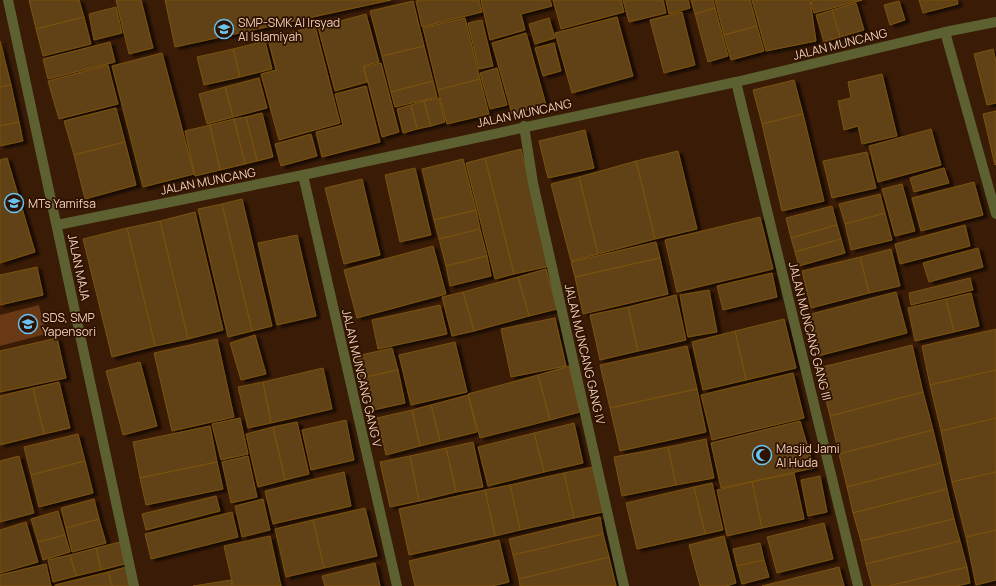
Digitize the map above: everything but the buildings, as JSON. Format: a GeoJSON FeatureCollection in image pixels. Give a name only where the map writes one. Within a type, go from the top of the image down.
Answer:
{"type":"FeatureCollection","features":[{"type":"Feature","properties":{"kind":"street","name":"JALAN MAJA"},"geometry":{"type":"LineString","coordinates":[[8,0],[134,586]]}},
{"type":"Feature","properties":{"kind":"street","name":"JALAN MUNCANG"},"geometry":{"type":"LineString","coordinates":[[57,225],[303,175],[524,126],[736,82],[945,32],[996,22]]}},
{"type":"Feature","properties":{"kind":"street"},"geometry":{"type":"LineString","coordinates":[[945,32],[996,214]]}},
{"type":"Feature","properties":{"kind":"street","name":"JALAN MUNCANG GANG III"},"geometry":{"type":"LineString","coordinates":[[736,82],[858,586]]}},
{"type":"Feature","properties":{"kind":"street","name":"JALAN MUNCANG GANG IV"},"geometry":{"type":"LineString","coordinates":[[524,126],[533,183],[624,586]]}},
{"type":"Feature","properties":{"kind":"street","name":"JALAN MUNCANG GANG V"},"geometry":{"type":"LineString","coordinates":[[303,175],[397,586]]}},
{"type":"Feature","properties":{"kind":"shaded area"},"geometry":{"type":"Polygon","coordinates":[[[39,305],[46,334],[0,346],[0,315],[39,305]]]}},
{"type":"Feature","properties":{"kind":"place","name":"SMP-SMK Al Irsyad Al Islamiyah"},"geometry":{"type":"Point","coordinates":[224,29]}},
{"type":"Feature","properties":{"kind":"place","name":"MTs Yamifsa"},"geometry":{"type":"Point","coordinates":[14,203]}},
{"type":"Feature","properties":{"kind":"place","name":"SDS, SMP Yapensori"},"geometry":{"type":"Point","coordinates":[28,324]}},
{"type":"Feature","properties":{"kind":"place","name":"Masjid Jami Al Huda"},"geometry":{"type":"Point","coordinates":[762,455]}}]}
